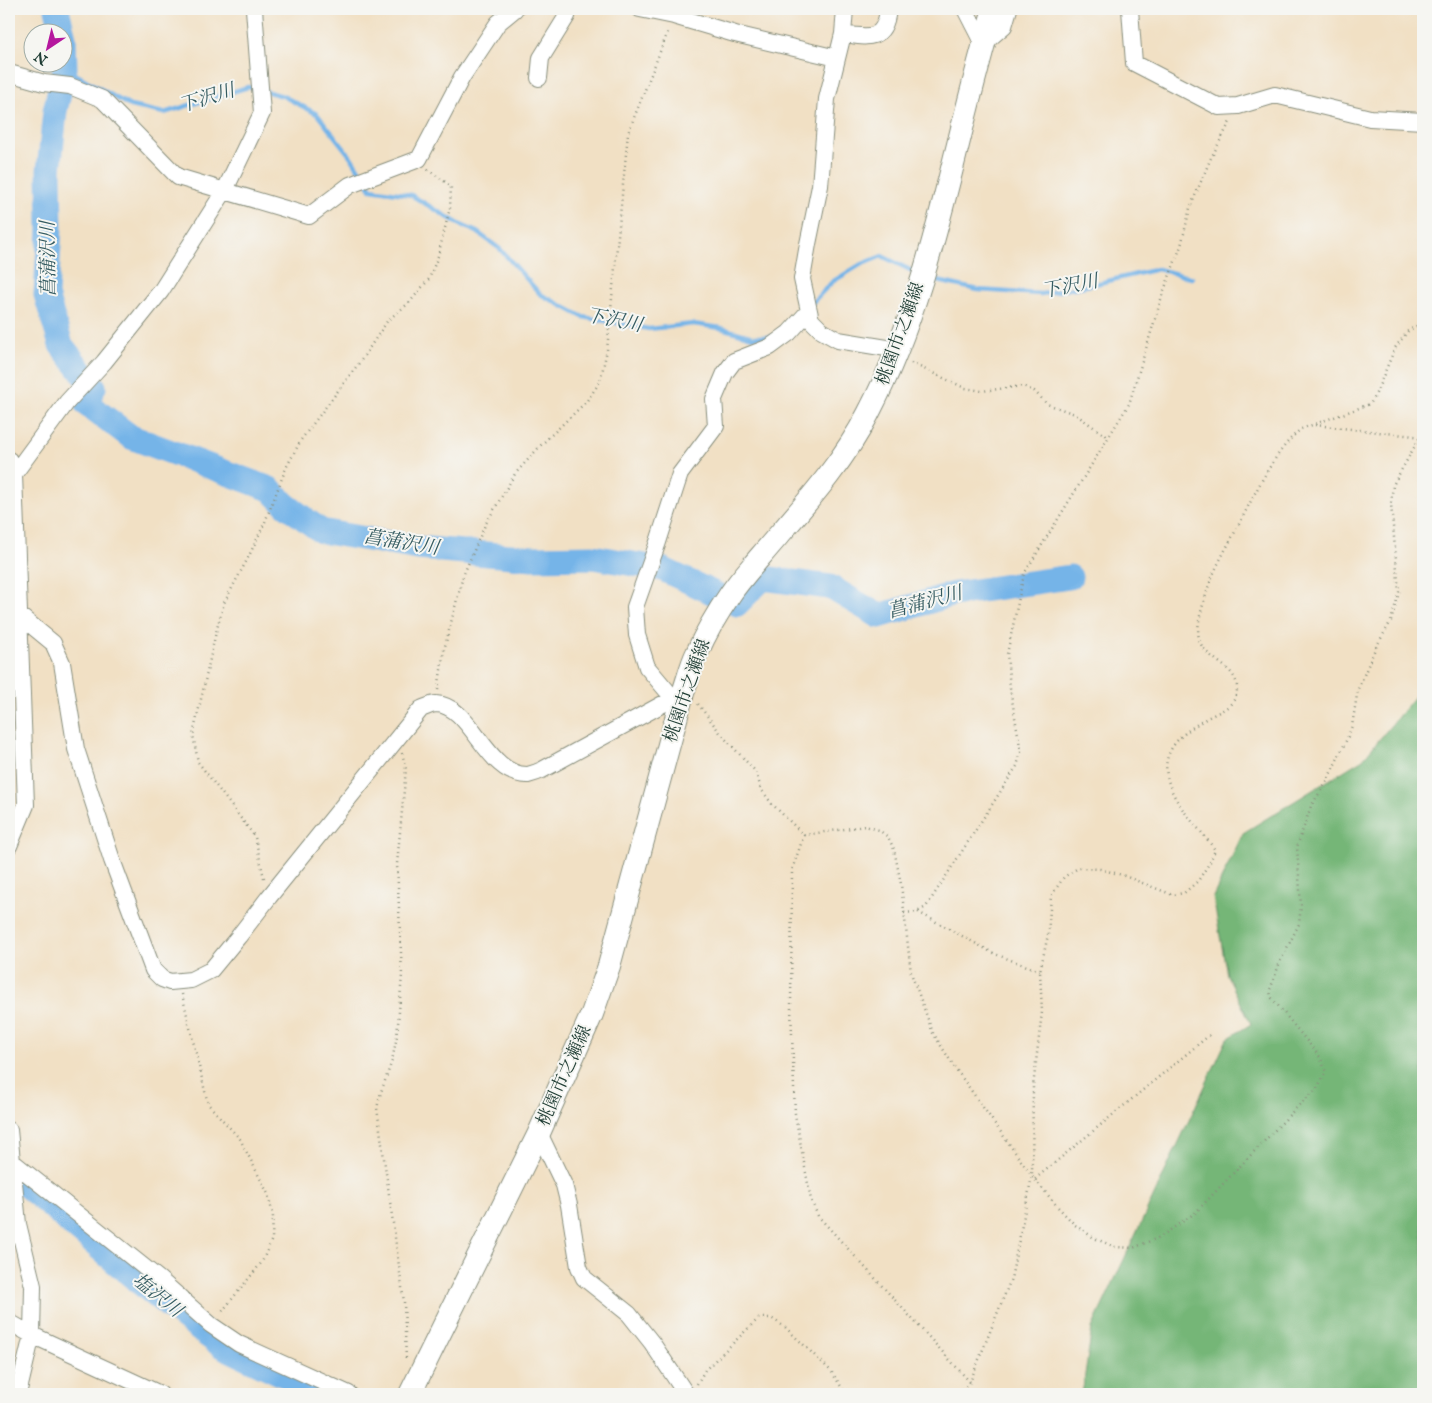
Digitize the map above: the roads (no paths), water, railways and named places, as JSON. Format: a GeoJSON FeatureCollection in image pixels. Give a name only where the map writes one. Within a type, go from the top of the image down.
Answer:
{"type":"FeatureCollection","features":[{"type":"Feature","properties":{"kind":"main road","name":"桃園市之瀬線"},"geometry":{"type":"LineString","coordinates":[[413,1389],[539,1133],[592,1014],[609,966],[680,693],[696,653],[732,591],[831,471],[867,416],[897,353],[930,250],[994,9]]}},
{"type":"Feature","properties":{"kind":"street"},"geometry":{"type":"LineString","coordinates":[[9,846],[26,805],[19,615],[12,534],[12,467],[66,402],[104,362],[161,291],[225,190],[262,113],[254,9]]}},
{"type":"Feature","properties":{"kind":"street"},"geometry":{"type":"LineString","coordinates":[[9,73],[44,83],[70,86],[102,99],[178,177],[309,216],[350,185],[419,159],[462,77],[498,23],[515,9]]}},
{"type":"Feature","properties":{"kind":"street"},"geometry":{"type":"LineString","coordinates":[[539,78],[541,58],[567,16],[569,9]]}},
{"type":"Feature","properties":{"kind":"street"},"geometry":{"type":"LineString","coordinates":[[640,9],[837,58]]}},
{"type":"Feature","properties":{"kind":"street"},"geometry":{"type":"LineString","coordinates":[[844,9],[843,34],[828,99],[820,186],[802,279],[811,320],[822,330],[838,340],[897,353]]}},
{"type":"Feature","properties":{"kind":"street"},"geometry":{"type":"LineString","coordinates":[[843,34],[868,38],[882,31],[887,20],[888,9]]}},
{"type":"Feature","properties":{"kind":"street"},"geometry":{"type":"LineString","coordinates":[[965,9],[984,44],[1004,26],[1009,9]]}},
{"type":"Feature","properties":{"kind":"street"},"geometry":{"type":"LineString","coordinates":[[1130,9],[1134,63],[1219,107],[1238,106],[1275,95],[1370,118],[1423,121]]}},
{"type":"Feature","properties":{"kind":"street"},"geometry":{"type":"LineString","coordinates":[[19,615],[53,643],[62,663],[76,750],[112,860],[153,970],[162,979],[170,982],[191,980],[211,970],[421,709],[435,704],[451,708],[500,764],[515,773],[529,775],[542,770],[680,693],[647,668],[637,635],[635,607],[642,585],[680,474],[716,426],[714,399],[725,373],[734,360],[770,347],[790,333],[809,311]]}},
{"type":"Feature","properties":{"kind":"street"},"geometry":{"type":"LineString","coordinates":[[9,1130],[18,1224],[33,1286],[32,1335],[18,1394]]}},
{"type":"Feature","properties":{"kind":"street"},"geometry":{"type":"LineString","coordinates":[[539,1133],[564,1186],[570,1205],[579,1267],[584,1278],[629,1314],[691,1390]]}},
{"type":"Feature","properties":{"kind":"street"},"geometry":{"type":"LineString","coordinates":[[11,1161],[160,1279],[211,1325],[239,1344],[349,1394]]}},
{"type":"Feature","properties":{"kind":"street"},"geometry":{"type":"LineString","coordinates":[[9,1322],[32,1335],[160,1394]]}},
{"type":"Feature","properties":{"kind":"waterway","name":"菖蒲沢川"},"geometry":{"type":"LineString","coordinates":[[57,9],[64,38],[65,68],[55,111],[49,171],[50,228],[46,295],[61,345],[94,387],[86,403],[131,437],[270,489],[286,505],[321,531],[418,548],[533,558],[593,557],[662,569],[737,604],[763,578],[830,587],[879,616],[954,594],[1070,577]]}},
{"type":"Feature","properties":{"kind":"waterway"},"geometry":{"type":"LineString","coordinates":[[1410,9],[1423,13]]}},
{"type":"Feature","properties":{"kind":"waterway","name":"下沢川"},"geometry":{"type":"LineString","coordinates":[[72,72],[130,106],[164,113],[248,87],[257,89]]}},
{"type":"Feature","properties":{"kind":"waterway","name":"下沢川"},"geometry":{"type":"LineString","coordinates":[[265,91],[283,96],[317,114],[351,157],[363,176]]}},
{"type":"Feature","properties":{"kind":"waterway","name":"下沢川"},"geometry":{"type":"LineString","coordinates":[[367,182],[371,189],[411,195],[459,224],[477,232],[500,249],[540,294],[583,317],[649,329],[693,324],[721,328],[753,337],[776,337]]}},
{"type":"Feature","properties":{"kind":"waterway","name":"下沢川"},"geometry":{"type":"LineString","coordinates":[[811,304],[832,282],[860,265],[882,256],[918,274]]}},
{"type":"Feature","properties":{"kind":"waterway","name":"下沢川"},"geometry":{"type":"LineString","coordinates":[[929,279],[978,290],[1041,294],[1091,285],[1158,269],[1192,278]]}},
{"type":"Feature","properties":{"kind":"waterway","name":"塩沢川"},"geometry":{"type":"LineString","coordinates":[[9,1171],[140,1283],[222,1346],[322,1394]]}}]}
